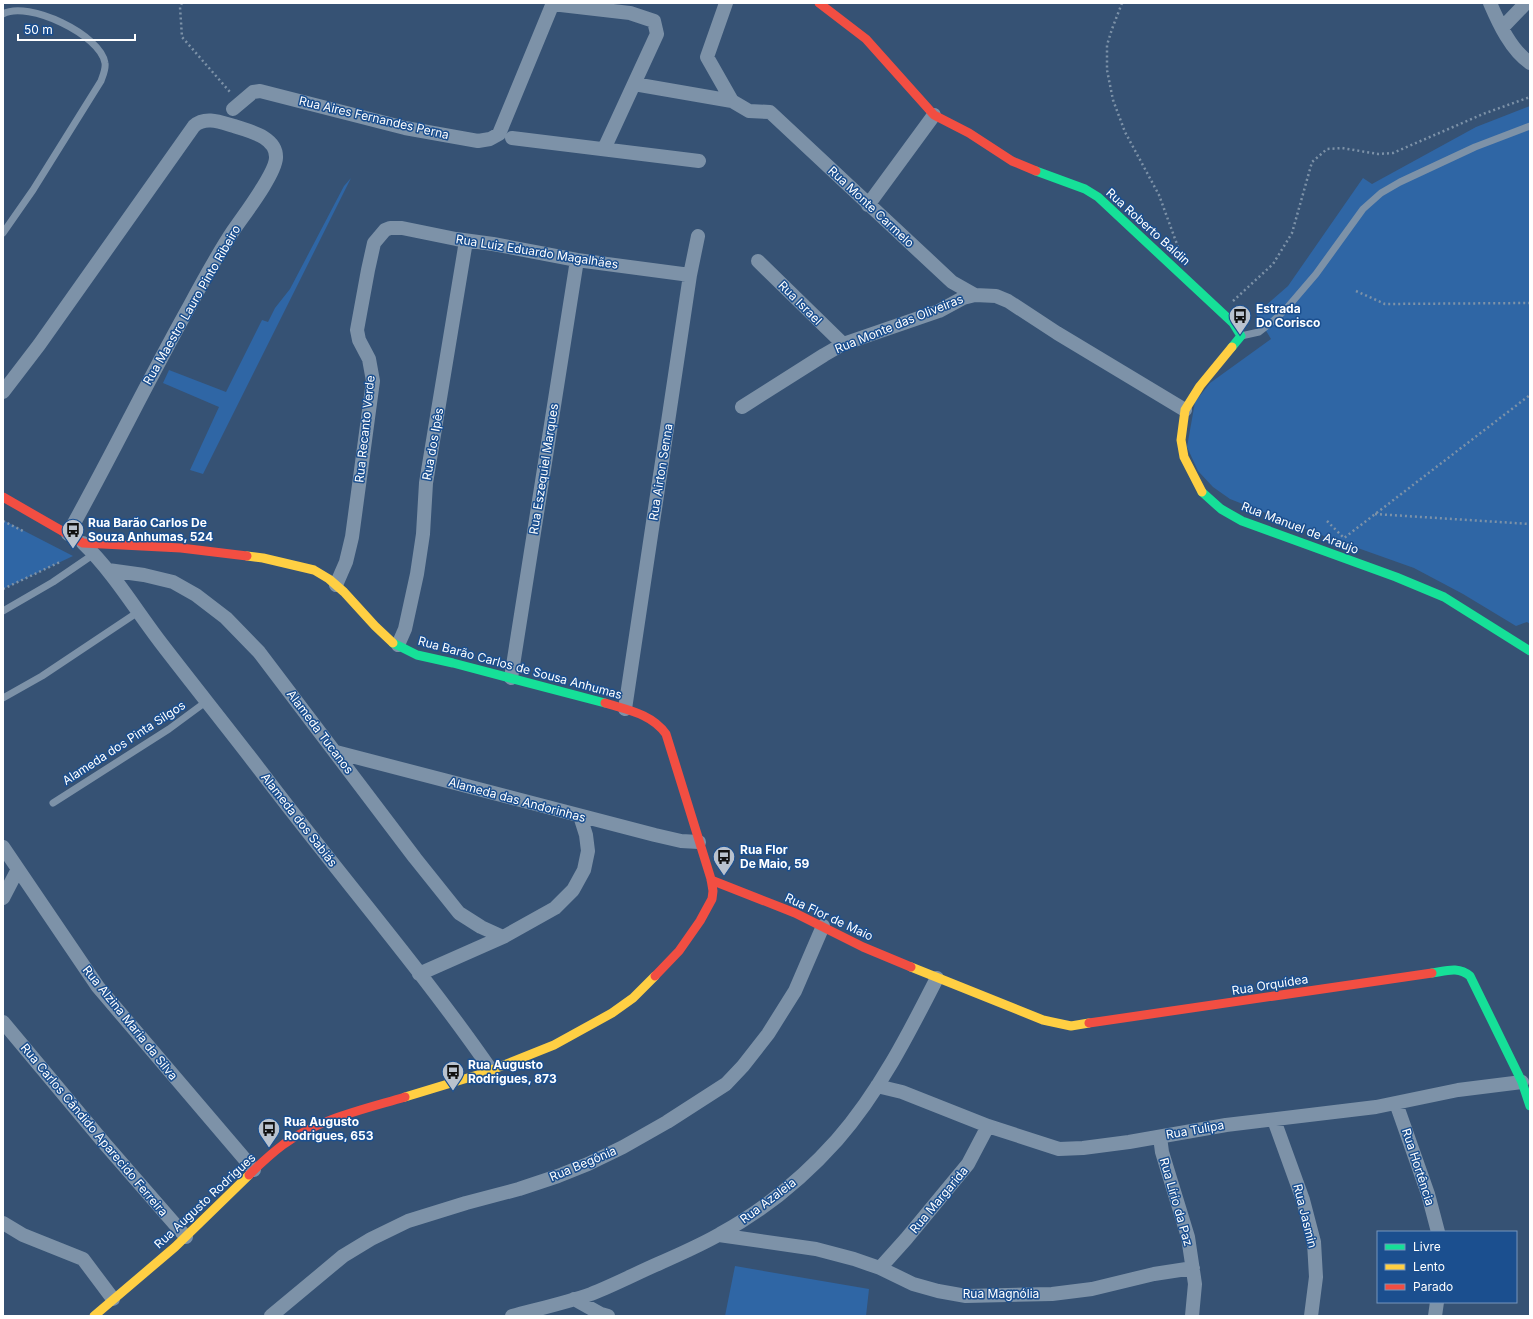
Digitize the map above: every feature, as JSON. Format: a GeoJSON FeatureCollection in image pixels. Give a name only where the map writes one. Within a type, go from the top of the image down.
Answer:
{"type":"FeatureCollection","features":[{"type":"Feature","properties":{"kind":"street"},"geometry":{"type":"LineString","coordinates":[[726,3],[707,57],[732,101]]}},
{"type":"Feature","properties":{"kind":"street","name":"Rua Roberto Baldin"},"geometry":{"type":"LineString","coordinates":[[818,3],[866,39],[934,115],[969,133],[1012,161],[1032,170],[1085,189],[1098,197],[1221,312],[1232,323],[1241,336]]}},
{"type":"Feature","properties":{"kind":"street"},"geometry":{"type":"LineString","coordinates":[[1490,3],[1502,28],[1522,58],[1530,63]]}},
{"type":"Feature","properties":{"kind":"street"},"geometry":{"type":"LineString","coordinates":[[1502,28],[1526,3]]}},
{"type":"Feature","properties":{"kind":"street","name":"Rua Aires Fernandes Perna"},"geometry":{"type":"LineString","coordinates":[[236,106],[253,92],[260,90],[404,128],[478,140],[494,138],[499,134],[552,4]]}},
{"type":"Feature","properties":{"kind":"street"},"geometry":{"type":"LineString","coordinates":[[552,4],[618,7],[630,13],[654,21],[656,34],[604,149]]}},
{"type":"Feature","properties":{"kind":"street"},"geometry":{"type":"LineString","coordinates":[[634,84],[732,101]]}},
{"type":"Feature","properties":{"kind":"street","name":"Rua Monte Carmelo"},"geometry":{"type":"LineString","coordinates":[[732,101],[749,111],[770,112],[952,282],[975,295]]}},
{"type":"Feature","properties":{"kind":"street"},"geometry":{"type":"LineString","coordinates":[[868,205],[934,115]]}},
{"type":"Feature","properties":{"kind":"street","name":"Rua Maestro Lauro Pinto Ribeiro"},"geometry":{"type":"LineString","coordinates":[[3,392],[39,345],[198,122],[205,120],[223,123],[245,129],[266,138],[275,151],[276,159],[268,179],[220,251],[154,368],[92,492],[68,534]]}},
{"type":"Feature","properties":{"kind":"street"},"geometry":{"type":"LineString","coordinates":[[512,138],[699,161]]}},
{"type":"Feature","properties":{"kind":"street","name":"Rua Luiz Eduardo Magalhães"},"geometry":{"type":"LineString","coordinates":[[385,230],[390,228],[402,228],[466,241],[493,244],[577,260],[690,275]]}},
{"type":"Feature","properties":{"kind":"street","name":"Rua Recanto Verde"},"geometry":{"type":"LineString","coordinates":[[336,585],[346,562],[352,537],[373,381],[369,359],[359,340],[357,330],[374,244],[385,230]]}},
{"type":"Feature","properties":{"kind":"street","name":"Rua Airton Senna"},"geometry":{"type":"LineString","coordinates":[[625,709],[690,275],[698,236]]}},
{"type":"Feature","properties":{"kind":"street","name":"Rua dos Ipês"},"geometry":{"type":"LineString","coordinates":[[398,645],[405,629],[417,574],[423,534],[426,483],[466,241]]}},
{"type":"Feature","properties":{"kind":"street","name":"Rua Eszequiel Marques"},"geometry":{"type":"LineString","coordinates":[[511,678],[577,260]]}},
{"type":"Feature","properties":{"kind":"street","name":"Rua Israel"},"geometry":{"type":"LineString","coordinates":[[758,261],[843,344]]}},
{"type":"Feature","properties":{"kind":"street","name":"Rua Monte das Oliveiras"},"geometry":{"type":"LineString","coordinates":[[742,407],[843,344],[939,311],[963,298],[975,295],[996,296],[1008,300],[1064,337],[1185,410]]}},
{"type":"Feature","properties":{"kind":"street"},"geometry":{"type":"LineString","coordinates":[[1185,410],[1200,386],[1241,336]]}},
{"type":"Feature","properties":{"kind":"street","name":"Rua Manuel de Araujo"},"geometry":{"type":"LineString","coordinates":[[1185,410],[1181,440],[1184,457],[1202,492],[1221,509],[1242,521],[1409,582],[1444,598],[1530,651]]}},
{"type":"Feature","properties":{"kind":"street","name":"Rua Barão Carlos de Sousa Anhumas"},"geometry":{"type":"LineString","coordinates":[[3,497],[83,543],[181,548],[263,558],[314,570],[344,592],[375,626],[398,645],[417,655],[511,678],[648,716],[656,720],[666,734],[699,842]]}},
{"type":"Feature","properties":{"kind":"street","name":"Alameda dos Sabiás"},"geometry":{"type":"LineString","coordinates":[[83,543],[108,570],[138,612],[470,1040],[491,1070]]}},
{"type":"Feature","properties":{"kind":"street","name":"Alameda Tucanos"},"geometry":{"type":"LineString","coordinates":[[108,570],[144,575],[173,582],[196,595],[226,618],[259,652],[415,858],[459,913],[481,928],[503,937]]}},
{"type":"Feature","properties":{"kind":"street","name":"Alameda das Andorinhas"},"geometry":{"type":"LineString","coordinates":[[336,752],[655,836],[681,841],[699,842]]}},
{"type":"Feature","properties":{"kind":"street"},"geometry":{"type":"LineString","coordinates":[[419,974],[503,937],[555,908],[573,890],[584,870],[588,851],[586,835],[580,816]]}},
{"type":"Feature","properties":{"kind":"street","name":"Rua Augusto Rodrigues"},"geometry":{"type":"LineString","coordinates":[[94,1316],[186,1237],[254,1170],[284,1144],[308,1130],[343,1116],[491,1070],[554,1045],[612,1014],[633,998],[652,981],[679,951],[700,921],[712,899],[711,880],[699,842]]}},
{"type":"Feature","properties":{"kind":"street","name":"Rua Alzina Maria da Silva"},"geometry":{"type":"LineString","coordinates":[[3,847],[98,987],[254,1170]]}},
{"type":"Feature","properties":{"kind":"street"},"geometry":{"type":"LineString","coordinates":[[3,898],[18,869]]}},
{"type":"Feature","properties":{"kind":"street","name":"Rua Flor de Maio"},"geometry":{"type":"LineString","coordinates":[[711,880],[795,913],[863,947],[937,978]]}},
{"type":"Feature","properties":{"kind":"street","name":"Rua Begônia"},"geometry":{"type":"LineString","coordinates":[[271,1316],[343,1256],[370,1239],[408,1221],[466,1203],[526,1187],[588,1164],[623,1147],[667,1122],[726,1084],[743,1066],[768,1034],[795,991],[823,926]]}},
{"type":"Feature","properties":{"kind":"street","name":"Rua Orquídea"},"geometry":{"type":"LineString","coordinates":[[937,978],[1043,1020],[1071,1026],[1457,969],[1464,971],[1470,976],[1522,1082],[1530,1106]]}},
{"type":"Feature","properties":{"kind":"street","name":"Rua Azaleia"},"geometry":{"type":"LineString","coordinates":[[512,1316],[574,1299],[623,1280],[719,1235],[750,1216],[805,1173],[837,1140],[878,1086],[906,1039],[937,978]]}},
{"type":"Feature","properties":{"kind":"street","name":"Rua Carlos Cândido Aparecido Ferreira"},"geometry":{"type":"LineString","coordinates":[[3,1022],[186,1237]]}},
{"type":"Feature","properties":{"kind":"street","name":"Rua Tulipa"},"geometry":{"type":"LineString","coordinates":[[878,1086],[902,1092],[988,1126],[1059,1149],[1114,1144],[1226,1125],[1376,1107],[1458,1090],[1522,1082]]}},
{"type":"Feature","properties":{"kind":"street","name":"Rua Hortência"},"geometry":{"type":"LineString","coordinates":[[1396,1103],[1428,1194],[1438,1231]]}},
{"type":"Feature","properties":{"kind":"street","name":"Rua Jasmin"},"geometry":{"type":"LineString","coordinates":[[1274,1120],[1303,1200],[1314,1242],[1316,1277],[1311,1316]]}},
{"type":"Feature","properties":{"kind":"street","name":"Rua Margarida"},"geometry":{"type":"LineString","coordinates":[[880,1268],[968,1164],[988,1126]]}},
{"type":"Feature","properties":{"kind":"street","name":"Rua Lírio da Paz"},"geometry":{"type":"LineString","coordinates":[[1160,1136],[1162,1152],[1188,1237],[1195,1284],[1192,1316]]}},
{"type":"Feature","properties":{"kind":"street"},"geometry":{"type":"LineString","coordinates":[[3,1223],[23,1235],[83,1259],[113,1299]]}},
{"type":"Feature","properties":{"kind":"street","name":"Rua Magnólia"},"geometry":{"type":"LineString","coordinates":[[719,1235],[816,1249],[854,1259],[880,1268],[913,1284],[966,1296],[1052,1294],[1092,1289],[1154,1274],[1193,1268]]}},
{"type":"Feature","properties":{"kind":"street"},"geometry":{"type":"LineString","coordinates":[[574,1299],[601,1314],[608,1316]]}},
{"type":"Feature","properties":{"kind":"street"},"geometry":{"type":"LineString","coordinates":[[1434,1316],[1437,1303]]}},
{"type":"Feature","properties":{"kind":"lane"},"geometry":{"type":"LineString","coordinates":[[3,14],[6,12],[26,10],[47,16],[70,27],[94,44],[102,55],[105,63],[101,81],[33,190],[3,233]]}},
{"type":"Feature","properties":{"kind":"lane"},"geometry":{"type":"LineString","coordinates":[[1241,336],[1259,332],[1286,309],[1316,274],[1363,209],[1381,193],[1400,182],[1475,147],[1530,126]]}},
{"type":"Feature","properties":{"kind":"lane"},"geometry":{"type":"LineString","coordinates":[[3,611],[53,582],[94,554]]}},
{"type":"Feature","properties":{"kind":"lane"},"geometry":{"type":"LineString","coordinates":[[3,698],[48,672],[138,612]]}},
{"type":"Feature","properties":{"kind":"lane","name":"Alameda dos Pinta Silgos"},"geometry":{"type":"LineString","coordinates":[[53,803],[169,729],[207,701]]}},
{"type":"Feature","properties":{"kind":"path"},"geometry":{"type":"LineString","coordinates":[[182,3],[180,7],[182,37],[236,106]]}},
{"type":"Feature","properties":{"kind":"path"},"geometry":{"type":"LineString","coordinates":[[1122,3],[1107,45],[1107,70],[1113,100],[1125,132],[1159,195],[1179,249]]}},
{"type":"Feature","properties":{"kind":"path"},"geometry":{"type":"LineString","coordinates":[[1221,312],[1273,264],[1292,234],[1312,162],[1327,149],[1342,148],[1378,154],[1393,153],[1483,114],[1530,98]]}},
{"type":"Feature","properties":{"kind":"path"},"geometry":{"type":"LineString","coordinates":[[1356,291],[1385,304],[1530,303]]}},
{"type":"Feature","properties":{"kind":"path"},"geometry":{"type":"LineString","coordinates":[[1327,521],[1344,538],[1530,395]]}},
{"type":"Feature","properties":{"kind":"path"},"geometry":{"type":"LineString","coordinates":[[1375,514],[1530,524]]}},
{"type":"Feature","properties":{"kind":"path"},"geometry":{"type":"LineString","coordinates":[[3,521],[31,535]]}},
{"type":"Feature","properties":{"kind":"path"},"geometry":{"type":"LineString","coordinates":[[3,589],[66,559]]}},
{"type":"Feature","properties":{"kind":"shaded area"},"geometry":{"type":"Polygon","coordinates":[[[1530,106],[1530,624],[1527,622],[1516,626],[1463,594],[1414,568],[1324,536],[1230,499],[1213,487],[1198,471],[1187,447],[1195,402],[1210,383],[1271,339],[1256,314],[1288,286],[1363,178],[1372,184],[1476,127],[1530,106]]]}},
{"type":"Feature","properties":{"kind":"shaded area"},"geometry":{"type":"Polygon","coordinates":[[[351,178],[203,474],[190,470],[219,407],[163,383],[169,370],[226,392],[262,320],[268,322],[275,308],[290,289],[344,186],[351,178]]]}},
{"type":"Feature","properties":{"kind":"shaded area"},"geometry":{"type":"Polygon","coordinates":[[[3,520],[73,556],[3,589],[3,520]]]}},
{"type":"Feature","properties":{"kind":"shaded area"},"geometry":{"type":"Polygon","coordinates":[[[735,1266],[869,1289],[866,1316],[725,1316],[735,1266]]]}},
{"type":"Feature","properties":{"kind":"traffic: fast"},"geometry":{"type":"LineString","coordinates":[[1036,171],[1085,189],[1098,197],[1233,323],[1241,336],[1232,347]]}},
{"type":"Feature","properties":{"kind":"traffic: fast"},"geometry":{"type":"LineString","coordinates":[[1202,492],[1221,509],[1242,521],[1396,577],[1444,597],[1530,651]]}},
{"type":"Feature","properties":{"kind":"traffic: fast"},"geometry":{"type":"LineString","coordinates":[[393,643],[417,655],[605,703]]}},
{"type":"Feature","properties":{"kind":"traffic: fast"},"geometry":{"type":"LineString","coordinates":[[1432,973],[1456,970],[1470,976],[1522,1082],[1530,1106]]}},
{"type":"Feature","properties":{"kind":"traffic: slow"},"geometry":{"type":"LineString","coordinates":[[1202,492],[1184,457],[1181,440],[1185,410],[1200,386],[1232,347]]}},
{"type":"Feature","properties":{"kind":"traffic: slow"},"geometry":{"type":"LineString","coordinates":[[247,556],[263,558],[314,570],[329,579],[344,592],[375,626],[393,643]]}},
{"type":"Feature","properties":{"kind":"traffic: slow"},"geometry":{"type":"LineString","coordinates":[[911,967],[1043,1020],[1071,1026],[1089,1023]]}},
{"type":"Feature","properties":{"kind":"traffic: slow"},"geometry":{"type":"LineString","coordinates":[[405,1097],[484,1073],[554,1045],[612,1013],[633,998],[655,976]]}},
{"type":"Feature","properties":{"kind":"traffic: slow"},"geometry":{"type":"LineString","coordinates":[[94,1316],[175,1247],[249,1175]]}},
{"type":"Feature","properties":{"kind":"traffic: jam"},"geometry":{"type":"LineString","coordinates":[[819,3],[866,39],[934,115],[969,133],[1012,161],[1036,171]]}},
{"type":"Feature","properties":{"kind":"traffic: jam"},"geometry":{"type":"LineString","coordinates":[[3,497],[83,543],[181,548],[247,556]]}},
{"type":"Feature","properties":{"kind":"traffic: jam"},"geometry":{"type":"LineString","coordinates":[[605,703],[647,717],[660,727],[666,734],[711,879],[713,891],[712,899],[700,921],[679,951],[655,976]]}},
{"type":"Feature","properties":{"kind":"traffic: jam"},"geometry":{"type":"LineString","coordinates":[[711,880],[795,913],[863,947],[911,967]]}},
{"type":"Feature","properties":{"kind":"traffic: jam"},"geometry":{"type":"LineString","coordinates":[[1089,1023],[1432,973]]}},
{"type":"Feature","properties":{"kind":"traffic: jam"},"geometry":{"type":"LineString","coordinates":[[249,1175],[284,1144],[298,1135],[327,1121],[405,1097]]}},
{"type":"Feature","properties":{"kind":"place","name":"Estrada Do Corisco"},"geometry":{"type":"Point","coordinates":[1240,336]}},
{"type":"Feature","properties":{"kind":"place","name":"Rua Barão Carlos De Souza Anhumas, 524"},"geometry":{"type":"Point","coordinates":[73,550]}},
{"type":"Feature","properties":{"kind":"place","name":"Rua Flor De Maio, 59"},"geometry":{"type":"Point","coordinates":[724,876]}},
{"type":"Feature","properties":{"kind":"place","name":"Rua Augusto Rodrigues, 873"},"geometry":{"type":"Point","coordinates":[453,1092]}},
{"type":"Feature","properties":{"kind":"place","name":"Rua Augusto Rodrigues, 653"},"geometry":{"type":"Point","coordinates":[269,1148]}}]}
